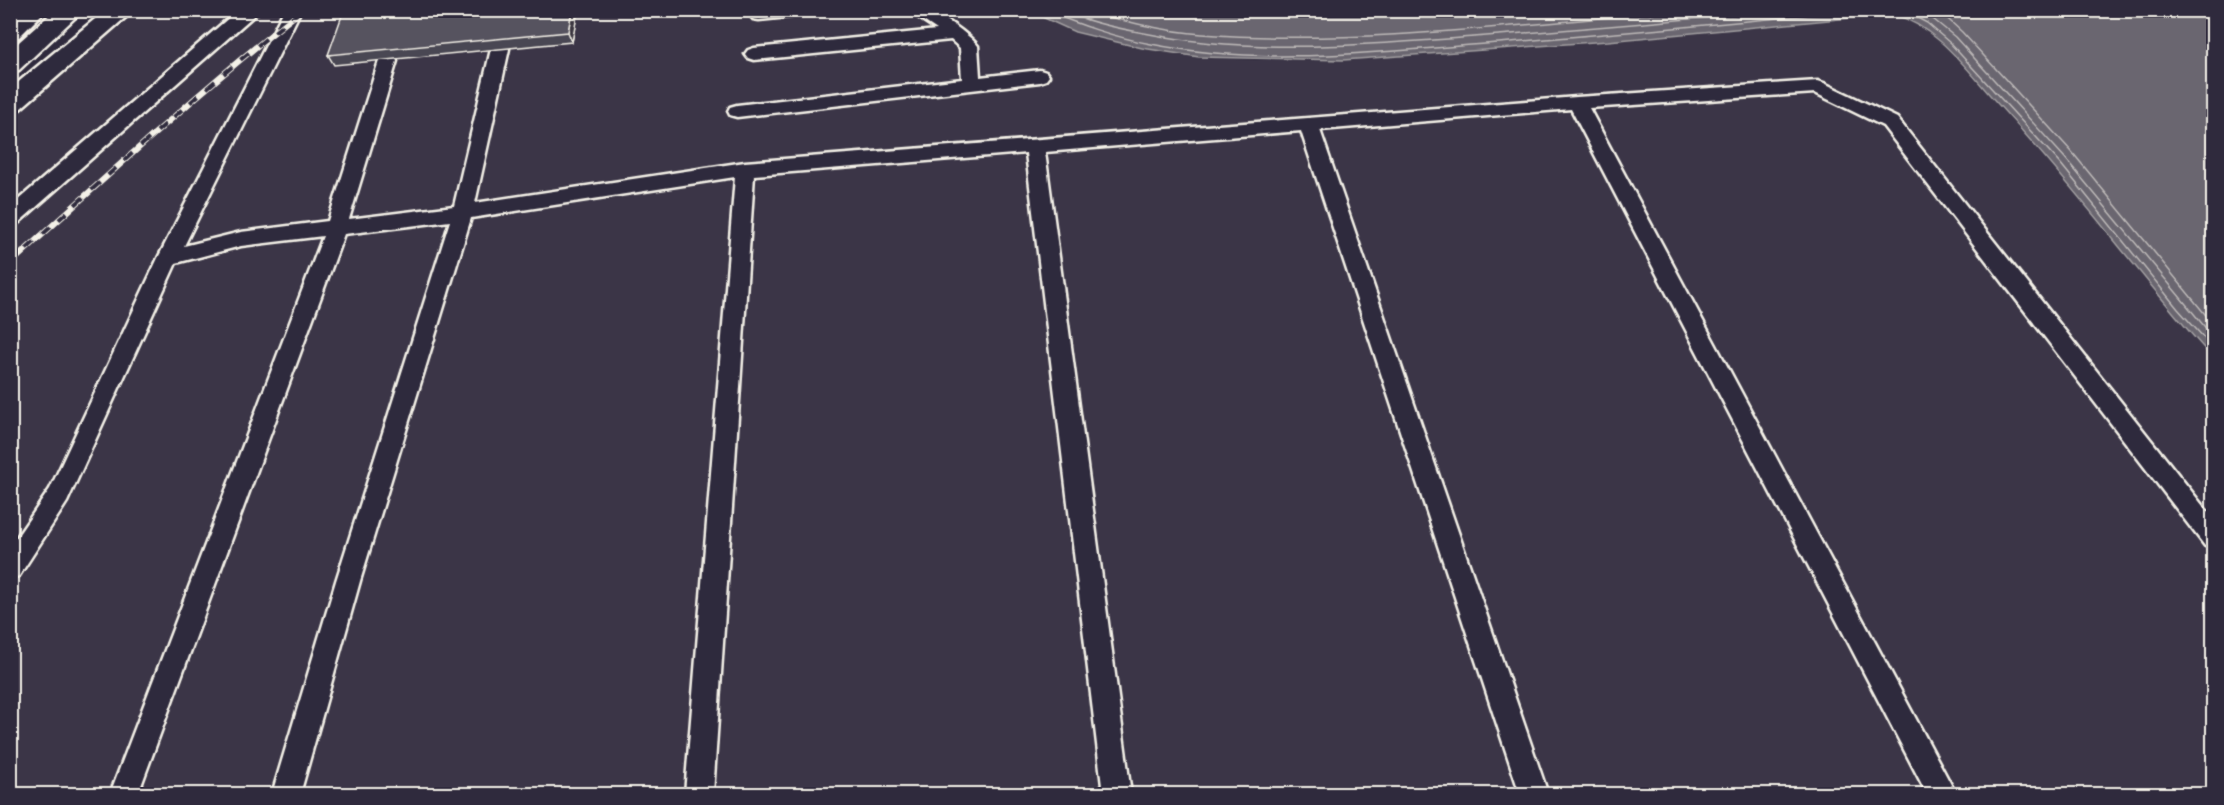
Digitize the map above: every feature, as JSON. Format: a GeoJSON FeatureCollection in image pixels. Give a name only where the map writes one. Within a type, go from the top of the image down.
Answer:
{"type":"FeatureCollection","features":[{"type":"Feature","properties":{"kind":"highway"},"geometry":{"type":"LineString","coordinates":[[10,31],[34,10]]}},
{"type":"Feature","properties":{"kind":"highway"},"geometry":{"type":"LineString","coordinates":[[10,64],[71,10]]}},
{"type":"Feature","properties":{"kind":"highway"},"geometry":{"type":"LineString","coordinates":[[10,104],[122,10]]}},
{"type":"Feature","properties":{"kind":"lane"},"geometry":{"type":"LineString","coordinates":[[10,219],[244,14],[252,10]]}},
{"type":"Feature","properties":{"kind":"lane"},"geometry":{"type":"LineString","coordinates":[[10,568],[59,495],[168,258],[293,10]]}},
{"type":"Feature","properties":{"kind":"lane"},"geometry":{"type":"LineString","coordinates":[[759,15],[808,10]]}},
{"type":"Feature","properties":{"kind":"lane"},"geometry":{"type":"LineString","coordinates":[[915,10],[956,34],[969,46],[971,85]]}},
{"type":"Feature","properties":{"kind":"lane"},"geometry":{"type":"LineString","coordinates":[[754,54],[956,34]]}},
{"type":"Feature","properties":{"kind":"lane"},"geometry":{"type":"LineString","coordinates":[[286,795],[348,581],[463,212],[500,49]]}},
{"type":"Feature","properties":{"kind":"lane"},"geometry":{"type":"LineString","coordinates":[[124,795],[336,229],[388,61]]}},
{"type":"Feature","properties":{"kind":"lane"},"geometry":{"type":"LineString","coordinates":[[737,111],[1040,76]]}},
{"type":"Feature","properties":{"kind":"lane"},"geometry":{"type":"LineString","coordinates":[[168,258],[241,239],[463,212],[745,169],[1577,103],[1818,87],[1890,122],[2214,539]]}},
{"type":"Feature","properties":{"kind":"lane"},"geometry":{"type":"LineString","coordinates":[[1577,103],[1942,795]]}},
{"type":"Feature","properties":{"kind":"lane"},"geometry":{"type":"LineString","coordinates":[[1309,126],[1534,795]]}},
{"type":"Feature","properties":{"kind":"lane"},"geometry":{"type":"LineString","coordinates":[[1035,146],[1116,795]]}},
{"type":"Feature","properties":{"kind":"lane"},"geometry":{"type":"LineString","coordinates":[[699,795],[745,169]]}},
{"type":"Feature","properties":{"kind":"shaded area"},"geometry":{"type":"Polygon","coordinates":[[[1029,10],[1075,32],[1142,48],[1199,57],[1255,60],[1343,60],[1608,41],[1892,14],[1909,19],[1924,28],[1946,47],[2055,167],[2213,358],[2213,794],[11,794],[11,104],[122,11],[1029,10]]]}},
{"type":"Feature","properties":{"kind":"water"},"geometry":{"type":"Polygon","coordinates":[[[1029,11],[2213,11],[2213,358],[2061,176],[1963,64],[1923,28],[1892,14],[1608,41],[1343,60],[1199,57],[1142,48],[1075,32],[1029,11]]]}},
{"type":"Feature","properties":{"kind":"building"},"geometry":{"type":"Polygon","coordinates":[[[344,10],[572,10],[568,32],[328,55],[344,10]]]}},
{"type":"Feature","properties":{"kind":"railway"},"geometry":{"type":"LineString","coordinates":[[10,264],[190,103],[302,10]]}}]}
